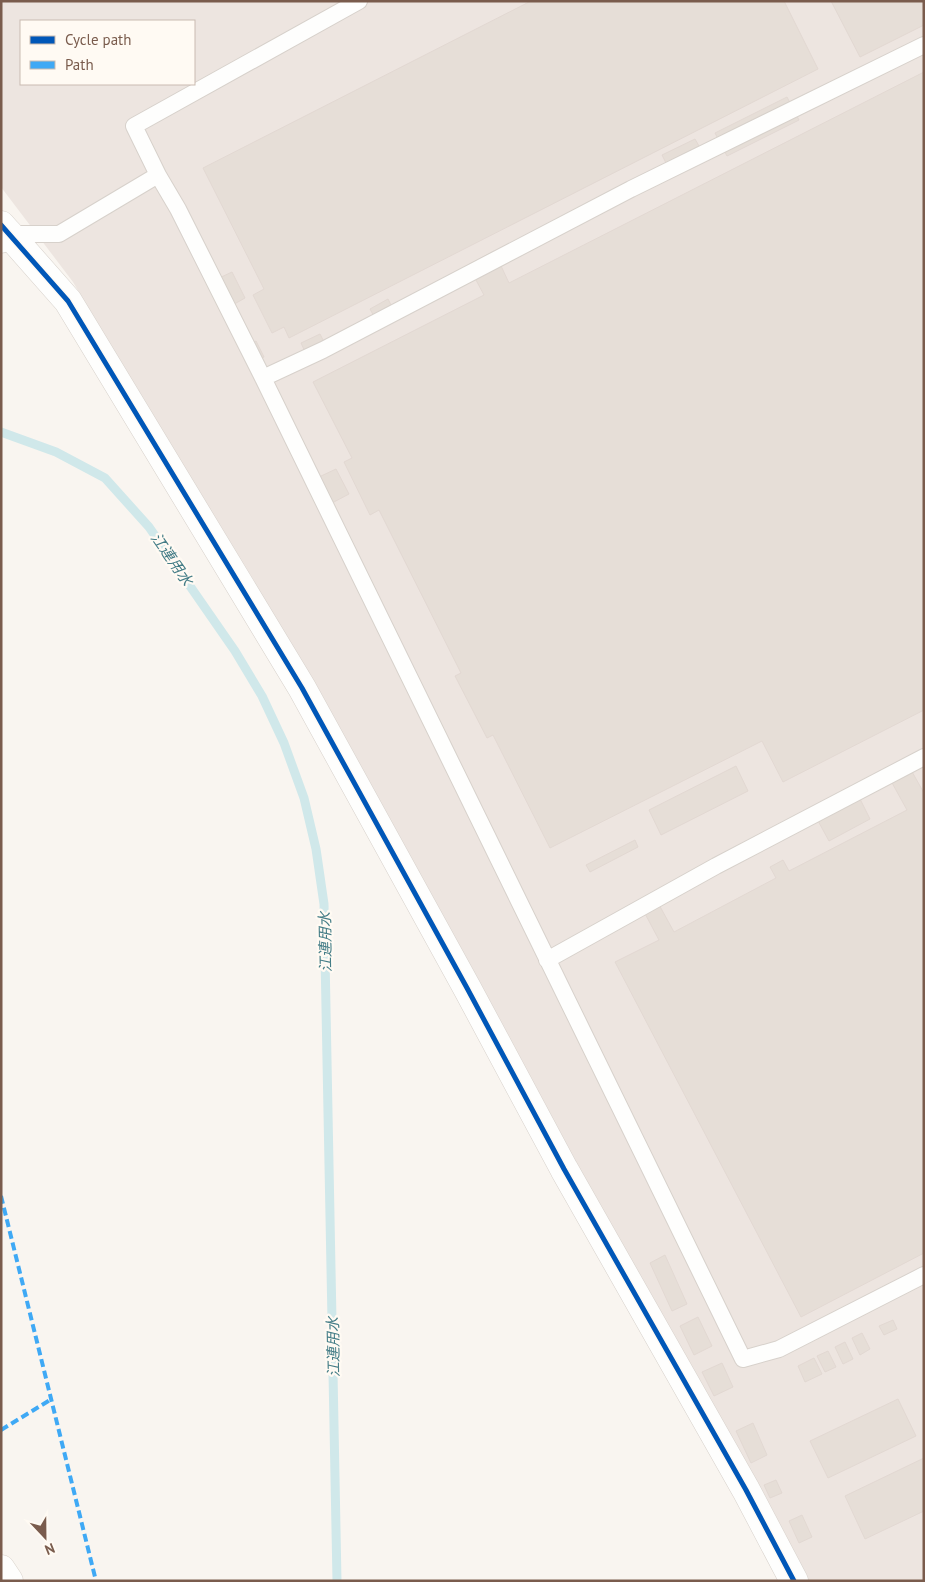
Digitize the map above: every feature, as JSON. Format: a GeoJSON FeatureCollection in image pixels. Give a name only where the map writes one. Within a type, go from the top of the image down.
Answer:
{"type":"FeatureCollection","features":[{"type":"Feature","properties":{"kind":"street"},"geometry":{"type":"LineString","coordinates":[[4,233],[68,301],[302,688],[468,988],[564,1169],[746,1490],[794,1581]]}},
{"type":"Feature","properties":{"kind":"street"},"geometry":{"type":"LineString","coordinates":[[1,1568],[9,1581]]}},
{"type":"Feature","properties":{"kind":"lane"},"geometry":{"type":"LineString","coordinates":[[359,1],[134,126],[263,378],[743,1359],[780,1348],[924,1275]]}},
{"type":"Feature","properties":{"kind":"lane"},"geometry":{"type":"LineString","coordinates":[[263,378],[323,350],[631,189],[924,45]]}},
{"type":"Feature","properties":{"kind":"lane"},"geometry":{"type":"LineString","coordinates":[[4,233],[59,234],[158,175]]}},
{"type":"Feature","properties":{"kind":"lane"},"geometry":{"type":"LineString","coordinates":[[548,960],[716,866],[924,757]]}},
{"type":"Feature","properties":{"kind":"shaded area"},"geometry":{"type":"Polygon","coordinates":[[[3,1],[924,1],[924,1581],[800,1581],[394,831],[73,282],[1,187],[1,2],[3,1]]]}},
{"type":"Feature","properties":{"kind":"building"},"geometry":{"type":"Polygon","coordinates":[[[531,1],[784,1],[818,69],[289,338],[284,327],[272,333],[253,295],[264,289],[203,168],[531,1]]]}},
{"type":"Feature","properties":{"kind":"building"},"geometry":{"type":"Polygon","coordinates":[[[831,1],[923,1],[924,25],[860,57],[831,1]]]}},
{"type":"Feature","properties":{"kind":"building"},"geometry":{"type":"Polygon","coordinates":[[[924,72],[924,710],[783,782],[762,741],[550,848],[493,735],[487,738],[455,676],[461,673],[379,510],[370,515],[344,462],[352,458],[313,382],[484,295],[468,265],[494,251],[509,283],[924,72]]]}},
{"type":"Feature","properties":{"kind":"building"},"geometry":{"type":"Polygon","coordinates":[[[787,97],[799,120],[727,156],[715,133],[787,97]]]}},
{"type":"Feature","properties":{"kind":"building"},"geometry":{"type":"Polygon","coordinates":[[[695,139],[699,146],[666,163],[662,155],[695,139]]]}},
{"type":"Feature","properties":{"kind":"building"},"geometry":{"type":"Polygon","coordinates":[[[232,272],[245,298],[229,307],[215,280],[232,272]]]}},
{"type":"Feature","properties":{"kind":"building"},"geometry":{"type":"Polygon","coordinates":[[[388,299],[394,311],[376,320],[370,309],[388,299]]]}},
{"type":"Feature","properties":{"kind":"building"},"geometry":{"type":"Polygon","coordinates":[[[320,334],[326,346],[307,356],[301,343],[320,334]]]}},
{"type":"Feature","properties":{"kind":"building"},"geometry":{"type":"Polygon","coordinates":[[[256,341],[264,357],[256,361],[248,345],[256,341]]]}},
{"type":"Feature","properties":{"kind":"building"},"geometry":{"type":"Polygon","coordinates":[[[336,469],[349,494],[332,503],[319,477],[336,469]]]}},
{"type":"Feature","properties":{"kind":"building"},"geometry":{"type":"Polygon","coordinates":[[[736,766],[748,791],[661,835],[649,810],[736,766]]]}},
{"type":"Feature","properties":{"kind":"building"},"geometry":{"type":"Polygon","coordinates":[[[911,770],[924,793],[924,1253],[801,1317],[615,962],[659,940],[642,908],[657,901],[674,932],[776,878],[770,867],[783,860],[789,871],[907,810],[891,781],[911,770]]]}},
{"type":"Feature","properties":{"kind":"building"},"geometry":{"type":"Polygon","coordinates":[[[859,797],[870,819],[829,841],[817,819],[859,797]]]}},
{"type":"Feature","properties":{"kind":"building"},"geometry":{"type":"Polygon","coordinates":[[[635,840],[638,847],[590,872],[586,865],[635,840]]]}},
{"type":"Feature","properties":{"kind":"building"},"geometry":{"type":"Polygon","coordinates":[[[665,1255],[687,1304],[672,1311],[650,1263],[665,1255]]]}},
{"type":"Feature","properties":{"kind":"building"},"geometry":{"type":"Polygon","coordinates":[[[698,1317],[712,1346],[694,1355],[680,1326],[698,1317]]]}},
{"type":"Feature","properties":{"kind":"building"},"geometry":{"type":"Polygon","coordinates":[[[893,1320],[897,1329],[884,1335],[879,1326],[893,1320]]]}},
{"type":"Feature","properties":{"kind":"building"},"geometry":{"type":"Polygon","coordinates":[[[862,1333],[870,1349],[860,1355],[852,1338],[862,1333]]]}},
{"type":"Feature","properties":{"kind":"building"},"geometry":{"type":"Polygon","coordinates":[[[845,1342],[853,1359],[843,1364],[835,1347],[845,1342]]]}},
{"type":"Feature","properties":{"kind":"building"},"geometry":{"type":"Polygon","coordinates":[[[828,1351],[836,1367],[825,1372],[817,1356],[828,1351]]]}},
{"type":"Feature","properties":{"kind":"building"},"geometry":{"type":"Polygon","coordinates":[[[814,1358],[822,1374],[805,1382],[798,1366],[814,1358]]]}},
{"type":"Feature","properties":{"kind":"building"},"geometry":{"type":"Polygon","coordinates":[[[722,1363],[733,1387],[714,1396],[702,1372],[722,1363]]]}},
{"type":"Feature","properties":{"kind":"building"},"geometry":{"type":"Polygon","coordinates":[[[898,1399],[916,1436],[828,1478],[810,1441],[898,1399]]]}},
{"type":"Feature","properties":{"kind":"building"},"geometry":{"type":"Polygon","coordinates":[[[753,1423],[767,1455],[751,1463],[736,1431],[753,1423]]]}},
{"type":"Feature","properties":{"kind":"building"},"geometry":{"type":"Polygon","coordinates":[[[924,1458],[924,1511],[865,1539],[845,1496],[924,1458]]]}},
{"type":"Feature","properties":{"kind":"building"},"geometry":{"type":"Polygon","coordinates":[[[776,1480],[782,1493],[770,1498],[764,1485],[776,1480]]]}},
{"type":"Feature","properties":{"kind":"building"},"geometry":{"type":"Polygon","coordinates":[[[802,1515],[812,1537],[799,1543],[789,1521],[802,1515]]]}},
{"type":"Feature","properties":{"kind":"waterway","name":"江連用水"},"geometry":{"type":"LineString","coordinates":[[1,432],[56,452],[105,478],[149,527],[235,651],[262,696],[284,743],[304,798],[316,849],[324,904],[337,1581]]}},
{"type":"Feature","properties":{"kind":"marked path"},"geometry":{"type":"LineString","coordinates":[[1,1196],[96,1581]]}},
{"type":"Feature","properties":{"kind":"marked path"},"geometry":{"type":"LineString","coordinates":[[1,1430],[50,1400]]}},
{"type":"Feature","properties":{"kind":"cycle path"},"geometry":{"type":"LineString","coordinates":[[1,225],[68,301],[302,688],[564,1169],[746,1490],[794,1581]]}}]}
